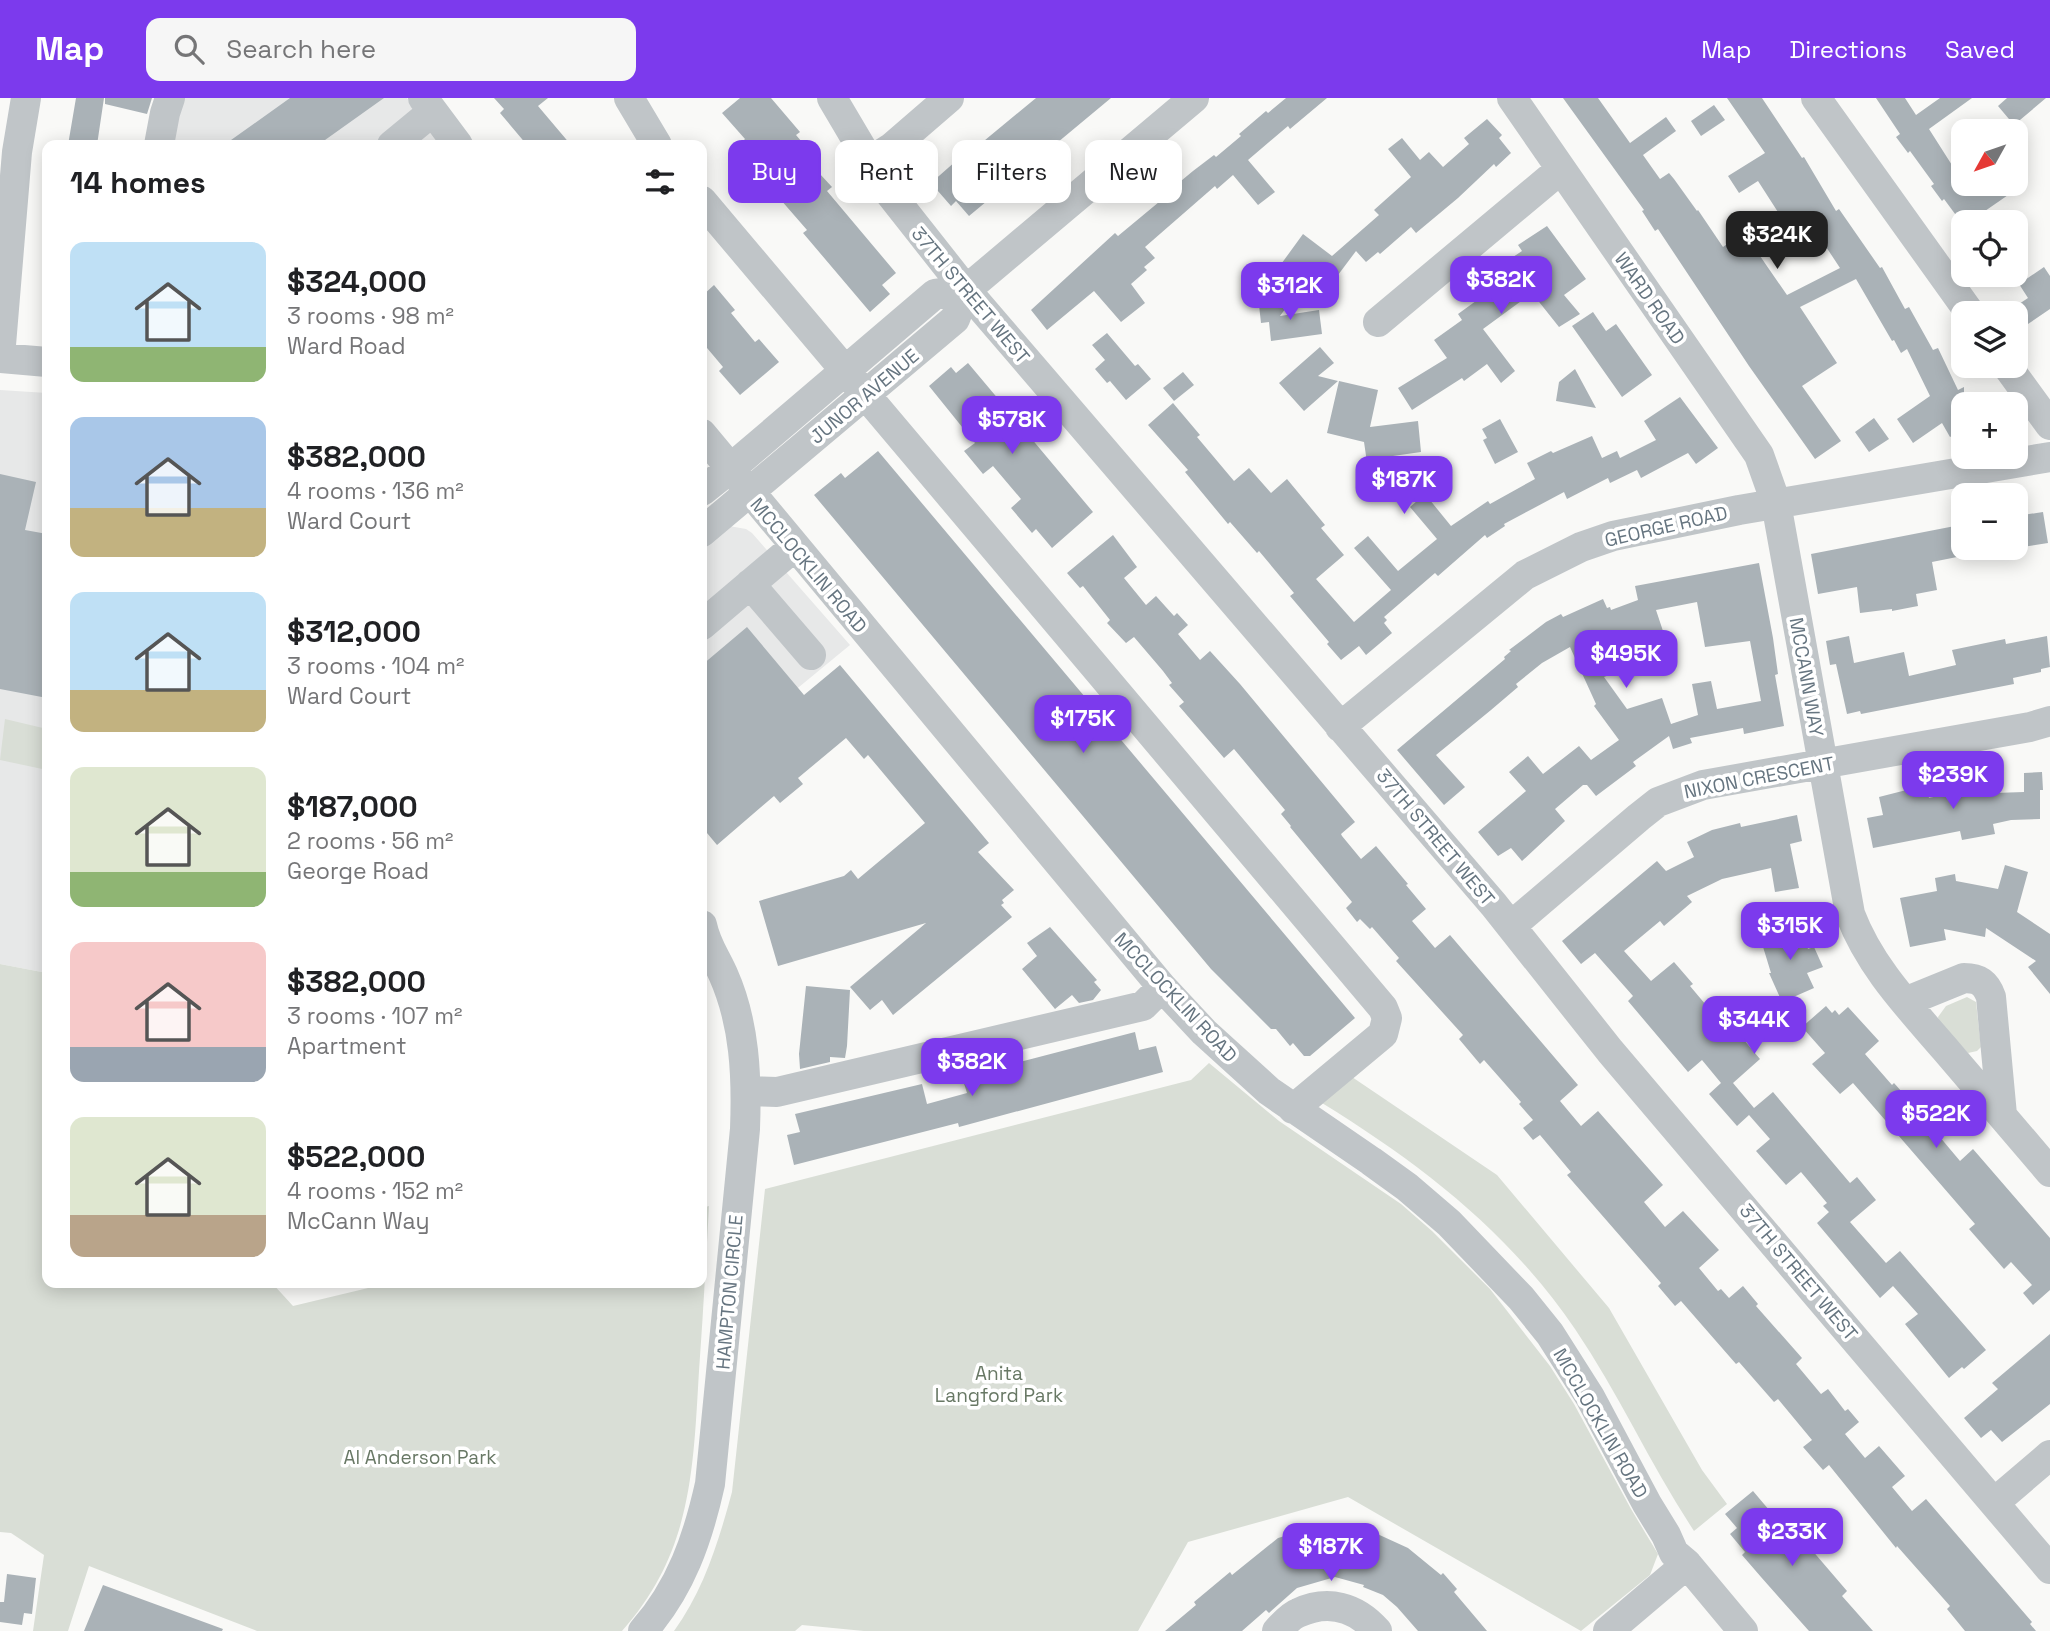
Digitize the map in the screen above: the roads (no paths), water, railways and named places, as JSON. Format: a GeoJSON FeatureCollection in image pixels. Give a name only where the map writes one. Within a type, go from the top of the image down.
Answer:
{"type":"FeatureCollection","features":[{"type":"Feature","properties":{"kind":"street"},"geometry":{"type":"LineString","coordinates":[[26,98],[17,152],[0,357],[42,361]]}},
{"type":"Feature","properties":{"kind":"street"},"geometry":{"type":"LineString","coordinates":[[160,140],[170,98]]}},
{"type":"Feature","properties":{"kind":"street"},"geometry":{"type":"LineString","coordinates":[[629,98],[654,140]]}},
{"type":"Feature","properties":{"kind":"street","name":"37TH STREET WEST"},"geometry":{"type":"LineString","coordinates":[[832,98],[856,140]]}},
{"type":"Feature","properties":{"kind":"street"},"geometry":{"type":"LineString","coordinates":[[900,140],[949,98]]}},
{"type":"Feature","properties":{"kind":"street","name":"JUNOR AVENUE"},"geometry":{"type":"LineString","coordinates":[[707,528],[955,319],[966,290],[1194,98]]}},
{"type":"Feature","properties":{"kind":"street","name":"WARD ROAD"},"geometry":{"type":"LineString","coordinates":[[1512,98],[1759,455],[1776,503]]}},
{"type":"Feature","properties":{"kind":"street"},"geometry":{"type":"LineString","coordinates":[[1816,98],[1961,301]]}},
{"type":"Feature","properties":{"kind":"street"},"geometry":{"type":"LineString","coordinates":[[396,140],[428,105],[454,140]]}},
{"type":"Feature","properties":{"kind":"street"},"geometry":{"type":"LineString","coordinates":[[1378,322],[1561,169]]}},
{"type":"Feature","properties":{"kind":"street","name":"37TH STREET WEST"},"geometry":{"type":"LineString","coordinates":[[898,203],[966,290],[1511,926],[1610,1051],[2050,1569]]}},
{"type":"Feature","properties":{"kind":"street"},"geometry":{"type":"LineString","coordinates":[[707,207],[1383,1008],[1387,1018],[1383,1034],[1293,1109]]}},
{"type":"Feature","properties":{"kind":"street","name":"JUNOR AVENUE"},"geometry":{"type":"LineString","coordinates":[[707,487],[935,294],[966,290]]}},
{"type":"Feature","properties":{"kind":"street"},"geometry":{"type":"LineString","coordinates":[[2016,378],[2050,425]]}},
{"type":"Feature","properties":{"kind":"street","name":"MCCLOCKLIN ROAD"},"geometry":{"type":"LineString","coordinates":[[707,440],[1162,987],[1239,1065],[1293,1109],[1407,1187],[1449,1223],[1521,1297],[1571,1365],[1674,1553],[1687,1564],[1743,1631]]}},
{"type":"Feature","properties":{"kind":"street","name":"GEORGE ROAD"},"geometry":{"type":"LineString","coordinates":[[1340,727],[1525,575],[1552,560],[1612,536],[1776,503],[2050,457]]}},
{"type":"Feature","properties":{"kind":"street","name":"MCCANN WAY"},"geometry":{"type":"LineString","coordinates":[[1776,503],[1850,914],[1860,940],[1874,963],[1905,1002],[2050,1172]]}},
{"type":"Feature","properties":{"kind":"street"},"geometry":{"type":"LineString","coordinates":[[707,621],[794,547]]}},
{"type":"Feature","properties":{"kind":"street"},"geometry":{"type":"LineString","coordinates":[[750,584],[811,656]]}},
{"type":"Feature","properties":{"kind":"street","name":"NIXON CRESCENT"},"geometry":{"type":"LineString","coordinates":[[1511,926],[1658,802],[1703,785],[1824,765],[2050,721]]}},
{"type":"Feature","properties":{"kind":"street","name":"HAMPTON CIRCLE"},"geometry":{"type":"LineString","coordinates":[[643,1631],[668,1599],[686,1566],[700,1529],[709,1484],[731,1289],[746,1091],[744,1048],[723,974],[707,944]]}},
{"type":"Feature","properties":{"kind":"street"},"geometry":{"type":"LineString","coordinates":[[1905,1002],[1964,978],[1982,981],[1991,997],[2002,1115]]}},
{"type":"Feature","properties":{"kind":"street"},"geometry":{"type":"LineString","coordinates":[[746,1091],[777,1092],[1143,1006],[1162,987]]}},
{"type":"Feature","properties":{"kind":"street"},"geometry":{"type":"LineString","coordinates":[[1994,1502],[2050,1455]]}},
{"type":"Feature","properties":{"kind":"street"},"geometry":{"type":"LineString","coordinates":[[1608,1631],[1687,1564]]}},
{"type":"Feature","properties":{"kind":"street"},"geometry":{"type":"LineString","coordinates":[[1277,1631],[1296,1613],[1329,1604],[1365,1617],[1377,1631]]}},
{"type":"Feature","properties":{"kind":"park label","name":"Anita Langford Park"},"geometry":{"type":"Point","coordinates":[999,1384]}},
{"type":"Feature","properties":{"kind":"park label","name":"Al Anderson Park"},"geometry":{"type":"Point","coordinates":[420,1457]}}]}
